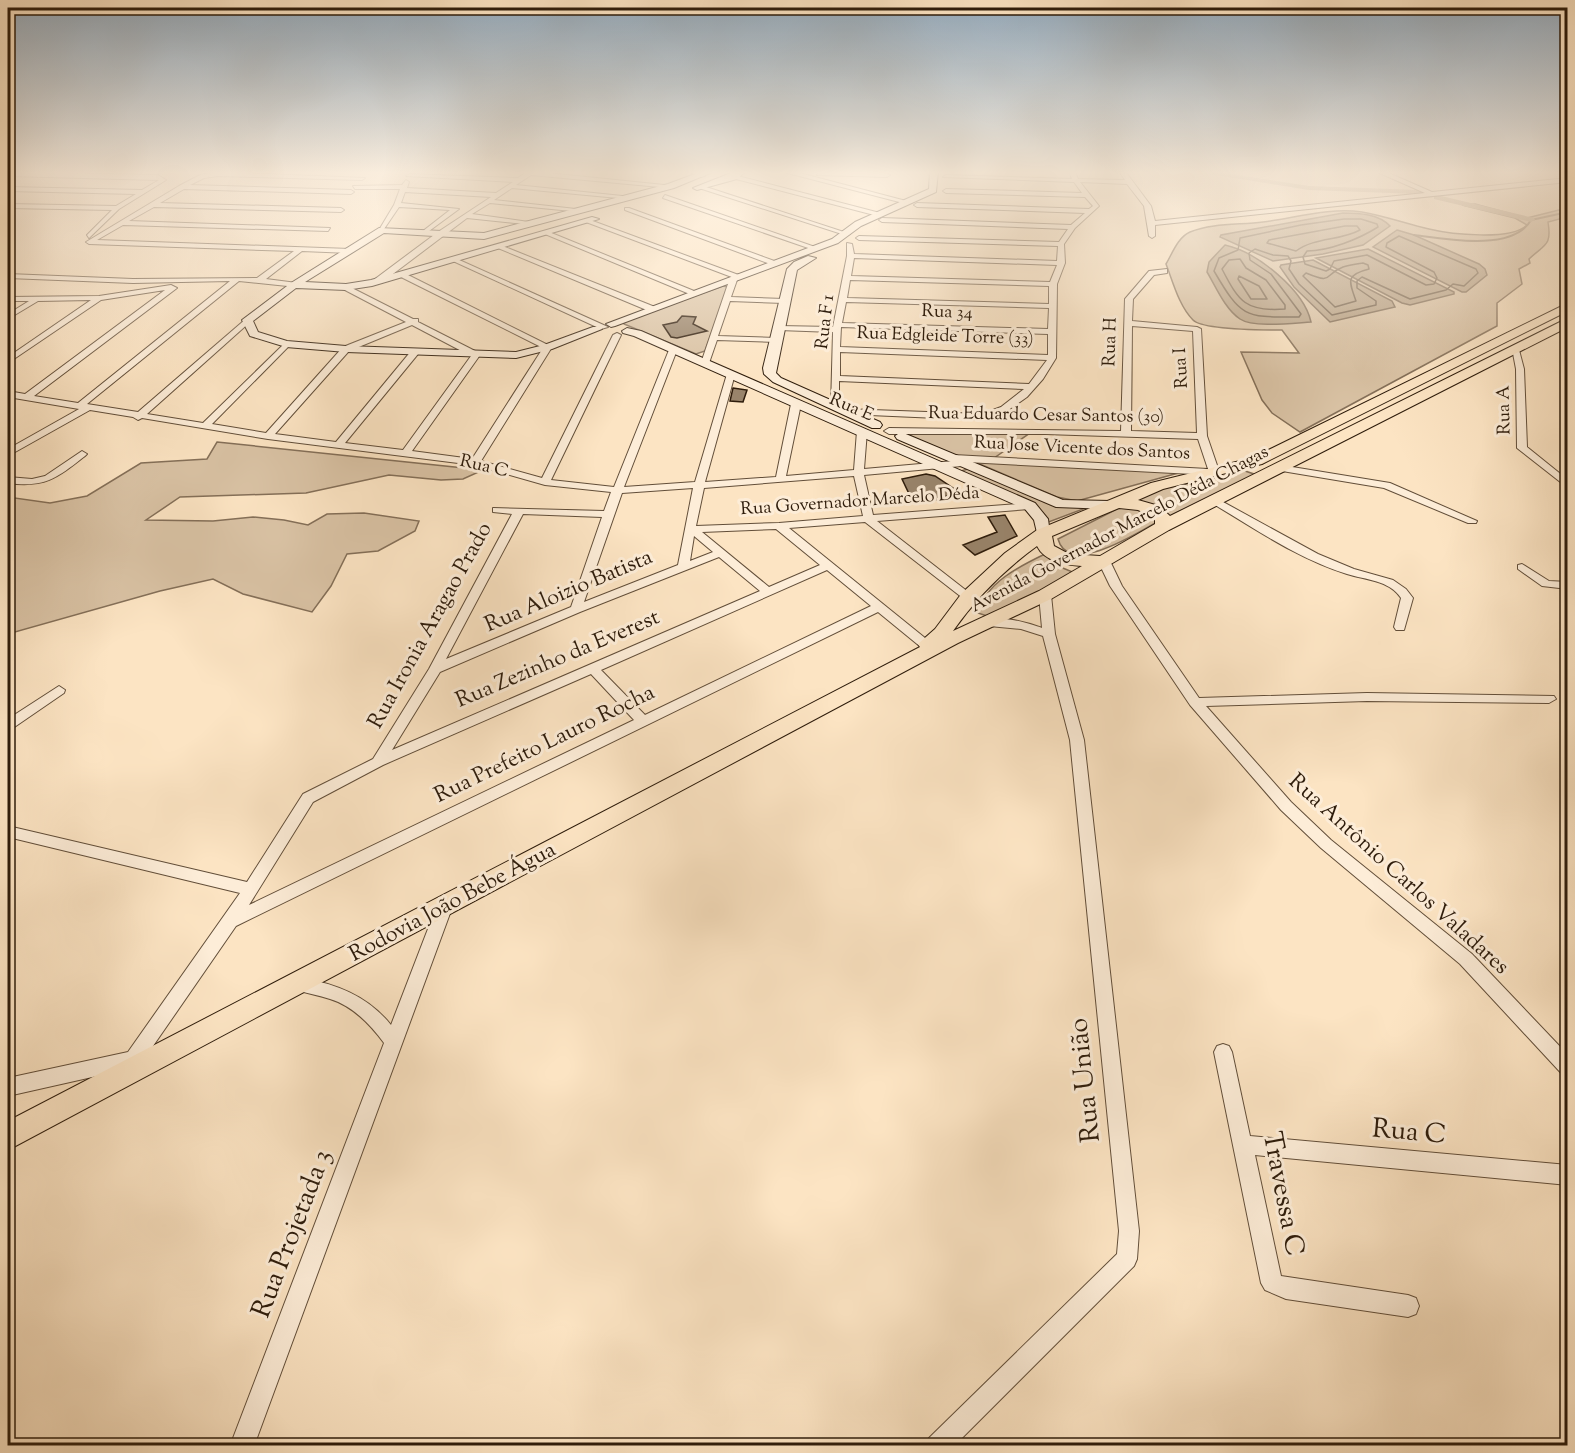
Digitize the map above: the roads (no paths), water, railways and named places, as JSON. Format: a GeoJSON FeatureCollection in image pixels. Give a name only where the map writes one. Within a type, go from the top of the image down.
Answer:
{"type":"FeatureCollection","features":[{"type":"Feature","properties":{"kind":"main road","name":"Avenida Governador Marcelo Déda Chagas"},"geometry":{"type":"LineString","coordinates":[[897,667],[942,633],[968,597],[1011,557],[1042,534],[1157,486],[1251,463],[1303,440],[1568,306]]}},
{"type":"Feature","properties":{"kind":"main road","name":"Avenida Governador Marcelo Déda Chagas"},"geometry":{"type":"LineString","coordinates":[[897,667],[1045,595],[1164,526],[1568,322]]}},
{"type":"Feature","properties":{"kind":"main road"},"geometry":{"type":"LineString","coordinates":[[1112,504],[1135,504],[1155,510],[1163,517],[1164,526]]}},
{"type":"Feature","properties":{"kind":"main road"},"geometry":{"type":"LineString","coordinates":[[1042,534],[1046,548],[1060,557],[1077,561],[1104,561]]}},
{"type":"Feature","properties":{"kind":"main road"},"geometry":{"type":"LineString","coordinates":[[989,622],[969,618],[992,577]]}},
{"type":"Feature","properties":{"kind":"main road","name":"Rodovia João Bebe Água"},"geometry":{"type":"LineString","coordinates":[[8,1136],[128,1068],[299,984],[897,667]]}},
{"type":"Feature","properties":{"kind":"street"},"geometry":{"type":"LineString","coordinates":[[86,239],[88,242]]}},
{"type":"Feature","properties":{"kind":"street"},"geometry":{"type":"LineString","coordinates":[[88,242],[93,239]]}},
{"type":"Feature","properties":{"kind":"street"},"geometry":{"type":"LineString","coordinates":[[270,280],[320,239]]}},
{"type":"Feature","properties":{"kind":"street"},"geometry":{"type":"LineString","coordinates":[[138,417],[247,320],[294,285],[369,239]]}},
{"type":"Feature","properties":{"kind":"street"},"geometry":{"type":"LineString","coordinates":[[378,281],[432,239]]}},
{"type":"Feature","properties":{"kind":"street"},"geometry":{"type":"LineString","coordinates":[[8,276],[150,281],[220,278],[346,287],[404,275],[528,239]]}},
{"type":"Feature","properties":{"kind":"street"},"geometry":{"type":"LineString","coordinates":[[562,239],[695,292]]}},
{"type":"Feature","properties":{"kind":"street"},"geometry":{"type":"LineString","coordinates":[[635,239],[737,278]]}},
{"type":"Feature","properties":{"kind":"street"},"geometry":{"type":"LineString","coordinates":[[701,239],[792,269]]}},
{"type":"Feature","properties":{"kind":"street"},"geometry":{"type":"LineString","coordinates":[[786,239],[816,249]]}},
{"type":"Feature","properties":{"kind":"street"},"geometry":{"type":"LineString","coordinates":[[247,320],[254,334],[286,344],[346,349],[520,355],[848,239]]}},
{"type":"Feature","properties":{"kind":"street"},"geometry":{"type":"LineString","coordinates":[[683,566],[699,486],[731,374],[759,370],[776,340],[792,269],[799,263],[848,239]]}},
{"type":"Feature","properties":{"kind":"street","name":"Rua F 1"},"geometry":{"type":"LineString","coordinates":[[834,405],[839,327],[851,256],[848,239]]}},
{"type":"Feature","properties":{"kind":"street"},"geometry":{"type":"LineString","coordinates":[[886,239],[1061,244]]}},
{"type":"Feature","properties":{"kind":"street"},"geometry":{"type":"LineString","coordinates":[[847,411],[983,417],[1004,409],[1031,387],[1047,370],[1052,358],[1053,284],[1061,263],[1061,244],[1065,239]]}},
{"type":"Feature","properties":{"kind":"street"},"geometry":{"type":"LineString","coordinates":[[88,242],[350,251]]}},
{"type":"Feature","properties":{"kind":"street"},"geometry":{"type":"LineString","coordinates":[[500,247],[652,309]]}},
{"type":"Feature","properties":{"kind":"street"},"geometry":{"type":"LineString","coordinates":[[259,280],[306,250]]}},
{"type":"Feature","properties":{"kind":"street"},"geometry":{"type":"LineString","coordinates":[[851,256],[1061,263]]}},
{"type":"Feature","properties":{"kind":"street"},"geometry":{"type":"LineString","coordinates":[[455,260],[604,327]]}},
{"type":"Feature","properties":{"kind":"street","name":"Rua H"},"geometry":{"type":"LineString","coordinates":[[1126,433],[1130,298],[1152,273],[1164,270]]}},
{"type":"Feature","properties":{"kind":"street"},"geometry":{"type":"LineString","coordinates":[[404,275],[548,347]]}},
{"type":"Feature","properties":{"kind":"street"},"geometry":{"type":"LineString","coordinates":[[8,299],[99,298],[220,278]]}},
{"type":"Feature","properties":{"kind":"street"},"geometry":{"type":"LineString","coordinates":[[705,363],[726,299],[737,278]]}},
{"type":"Feature","properties":{"kind":"street"},"geometry":{"type":"LineString","coordinates":[[846,278],[1053,284]]}},
{"type":"Feature","properties":{"kind":"street"},"geometry":{"type":"LineString","coordinates":[[8,453],[84,407],[237,279]]}},
{"type":"Feature","properties":{"kind":"street"},"geometry":{"type":"LineString","coordinates":[[25,398],[175,287]]}},
{"type":"Feature","properties":{"kind":"street"},"geometry":{"type":"LineString","coordinates":[[346,287],[415,321],[476,355]]}},
{"type":"Feature","properties":{"kind":"street"},"geometry":{"type":"LineString","coordinates":[[8,360],[99,298]]}},
{"type":"Feature","properties":{"kind":"street"},"geometry":{"type":"LineString","coordinates":[[726,299],[784,301]]}},
{"type":"Feature","properties":{"kind":"street"},"geometry":{"type":"LineString","coordinates":[[8,317],[34,300]]}},
{"type":"Feature","properties":{"kind":"street"},"geometry":{"type":"LineString","coordinates":[[843,300],[1052,306]]}},
{"type":"Feature","properties":{"kind":"street"},"geometry":{"type":"LineString","coordinates":[[268,436],[346,349],[415,321]]}},
{"type":"Feature","properties":{"kind":"street","name":"Rua I"},"geometry":{"type":"LineString","coordinates":[[1128,323],[1197,329],[1202,436],[1213,472]]}},
{"type":"Feature","properties":{"kind":"street","name":"Rua E"},"geometry":{"type":"LineString","coordinates":[[604,327],[622,333],[637,333],[1030,506]]}},
{"type":"Feature","properties":{"kind":"street","name":"Rua 34"},"geometry":{"type":"LineString","coordinates":[[779,328],[839,327],[1054,332]]}},
{"type":"Feature","properties":{"kind":"street"},"geometry":{"type":"LineString","coordinates":[[545,482],[622,333]]}},
{"type":"Feature","properties":{"kind":"street"},"geometry":{"type":"LineString","coordinates":[[715,338],[776,340]]}},
{"type":"Feature","properties":{"kind":"street"},"geometry":{"type":"LineString","coordinates":[[205,426],[286,344]]}},
{"type":"Feature","properties":{"kind":"street"},"geometry":{"type":"LineString","coordinates":[[475,462],[548,347]]}},
{"type":"Feature","properties":{"kind":"street","name":"Rua Edgleide Torre (33)"},"geometry":{"type":"LineString","coordinates":[[837,349],[1052,358]]}},
{"type":"Feature","properties":{"kind":"street"},"geometry":{"type":"LineString","coordinates":[[576,609],[608,514],[673,350]]}},
{"type":"Feature","properties":{"kind":"street","name":"Rua A"},"geometry":{"type":"LineString","coordinates":[[1515,350],[1520,369],[1522,448],[1568,485]]}},
{"type":"Feature","properties":{"kind":"street"},"geometry":{"type":"LineString","coordinates":[[339,444],[415,352]]}},
{"type":"Feature","properties":{"kind":"street"},"geometry":{"type":"LineString","coordinates":[[406,453],[476,355]]}},
{"type":"Feature","properties":{"kind":"street","name":"Rua E"},"geometry":{"type":"LineString","coordinates":[[759,370],[956,461],[1061,504],[1112,504]]}},
{"type":"Feature","properties":{"kind":"street"},"geometry":{"type":"LineString","coordinates":[[835,378],[1031,387]]}},
{"type":"Feature","properties":{"kind":"street","name":"Rua C"},"geometry":{"type":"LineString","coordinates":[[8,394],[138,417],[268,436],[475,462],[545,482],[617,490],[859,474],[939,467],[956,461]]}},
{"type":"Feature","properties":{"kind":"street"},"geometry":{"type":"LineString","coordinates":[[780,480],[796,404]]}},
{"type":"Feature","properties":{"kind":"street"},"geometry":{"type":"LineString","coordinates":[[862,431],[859,474],[869,520],[968,597]]}},
{"type":"Feature","properties":{"kind":"street","name":"Rua Eduardo Cesar Santos (30)"},"geometry":{"type":"LineString","coordinates":[[889,431],[1202,436]]}},
{"type":"Feature","properties":{"kind":"street"},"geometry":{"type":"LineString","coordinates":[[8,480],[39,483],[82,454]]}},
{"type":"Feature","properties":{"kind":"street","name":"Rua Jose Vicente dos Santos"},"geometry":{"type":"LineString","coordinates":[[956,461],[1213,472]]}},
{"type":"Feature","properties":{"kind":"street"},"geometry":{"type":"LineString","coordinates":[[1280,468],[1386,485],[1472,521]]}},
{"type":"Feature","properties":{"kind":"street"},"geometry":{"type":"LineString","coordinates":[[1214,500],[1290,545],[1399,587],[1407,598],[1400,627]]}},
{"type":"Feature","properties":{"kind":"street"},"geometry":{"type":"LineString","coordinates":[[1030,506],[1041,519],[1042,534]]}},
{"type":"Feature","properties":{"kind":"street","name":"Rua Governador Marcelo Déda"},"geometry":{"type":"LineString","coordinates":[[692,529],[869,520],[1030,506]]}},
{"type":"Feature","properties":{"kind":"street"},"geometry":{"type":"LineString","coordinates":[[497,510],[608,514]]}},
{"type":"Feature","properties":{"kind":"street","name":"Rua Ironia Aragao Prado"},"geometry":{"type":"LineString","coordinates":[[378,762],[435,669],[519,511]]}},
{"type":"Feature","properties":{"kind":"street"},"geometry":{"type":"LineString","coordinates":[[779,526],[926,645]]}},
{"type":"Feature","properties":{"kind":"street"},"geometry":{"type":"LineString","coordinates":[[692,529],[769,593]]}},
{"type":"Feature","properties":{"kind":"street","name":"Rua Aloizio Batista"},"geometry":{"type":"LineString","coordinates":[[435,669],[576,609],[719,553]]}},
{"type":"Feature","properties":{"kind":"street","name":"Rua Antônio Carlos Valadares"},"geometry":{"type":"LineString","coordinates":[[1104,561],[1116,586],[1195,702],[1306,826],[1466,959],[1568,1068]]}},
{"type":"Feature","properties":{"kind":"street","name":"Rua Zezinho da Everest"},"geometry":{"type":"LineString","coordinates":[[251,889],[308,798],[378,762],[827,566]]}},
{"type":"Feature","properties":{"kind":"street"},"geometry":{"type":"LineString","coordinates":[[1522,567],[1546,584],[1568,586]]}},
{"type":"Feature","properties":{"kind":"street"},"geometry":{"type":"LineString","coordinates":[[989,622],[1023,625],[1049,634],[1045,595]]}},
{"type":"Feature","properties":{"kind":"street","name":"Rua Prefeito Lauro Rocha"},"geometry":{"type":"LineString","coordinates":[[230,922],[879,607]]}},
{"type":"Feature","properties":{"kind":"street","name":"Rua União"},"geometry":{"type":"LineString","coordinates":[[937,1446],[1127,1259],[1129,1231],[1077,741],[1049,634]]}},
{"type":"Feature","properties":{"kind":"street"},"geometry":{"type":"LineString","coordinates":[[592,668],[643,721]]}},
{"type":"Feature","properties":{"kind":"street"},"geometry":{"type":"LineString","coordinates":[[8,725],[59,690]]}},
{"type":"Feature","properties":{"kind":"street"},"geometry":{"type":"LineString","coordinates":[[1195,702],[1376,697],[1549,699]]}},
{"type":"Feature","properties":{"kind":"street"},"geometry":{"type":"LineString","coordinates":[[8,831],[251,889],[128,1068],[8,1087]]}},
{"type":"Feature","properties":{"kind":"street","name":"Rua Projetada 3"},"geometry":{"type":"LineString","coordinates":[[242,1446],[444,908]]}},
{"type":"Feature","properties":{"kind":"street"},"geometry":{"type":"LineString","coordinates":[[299,984],[329,990],[356,1001],[377,1018],[393,1041]]}},
{"type":"Feature","properties":{"kind":"street","name":"Travessa C"},"geometry":{"type":"LineString","coordinates":[[1223,1052],[1245,1145],[1272,1282],[1286,1288],[1408,1306]]}},
{"type":"Feature","properties":{"kind":"street","name":"Rua C"},"geometry":{"type":"LineString","coordinates":[[1245,1145],[1568,1175]]}},
{"type":"Feature","properties":{"kind":"water"},"geometry":{"type":"Polygon","coordinates":[[[1224,239],[1372,239],[1363,245],[1323,254],[1273,261],[1224,239]]]}},
{"type":"Feature","properties":{"kind":"water"},"geometry":{"type":"Polygon","coordinates":[[[1385,239],[1423,239],[1479,264],[1485,269],[1487,275],[1466,292],[1462,292],[1373,247],[1385,239]]]}},
{"type":"Feature","properties":{"kind":"water"},"geometry":{"type":"Polygon","coordinates":[[[1225,245],[1251,255],[1277,274],[1299,297],[1311,322],[1254,323],[1246,322],[1235,315],[1221,297],[1207,272],[1209,262],[1225,245]]]}},
{"type":"Feature","properties":{"kind":"water"},"geometry":{"type":"Polygon","coordinates":[[[1368,249],[1454,294],[1410,305],[1402,303],[1316,258],[1368,249]]]}},
{"type":"Feature","properties":{"kind":"water"},"geometry":{"type":"Polygon","coordinates":[[[1313,260],[1392,301],[1395,307],[1330,322],[1294,287],[1280,267],[1313,260]]]}},
{"type":"Feature","properties":{"kind":"waterway"},"geometry":{"type":"LineString","coordinates":[[1449,239],[1477,241],[1498,239]]}}]}
